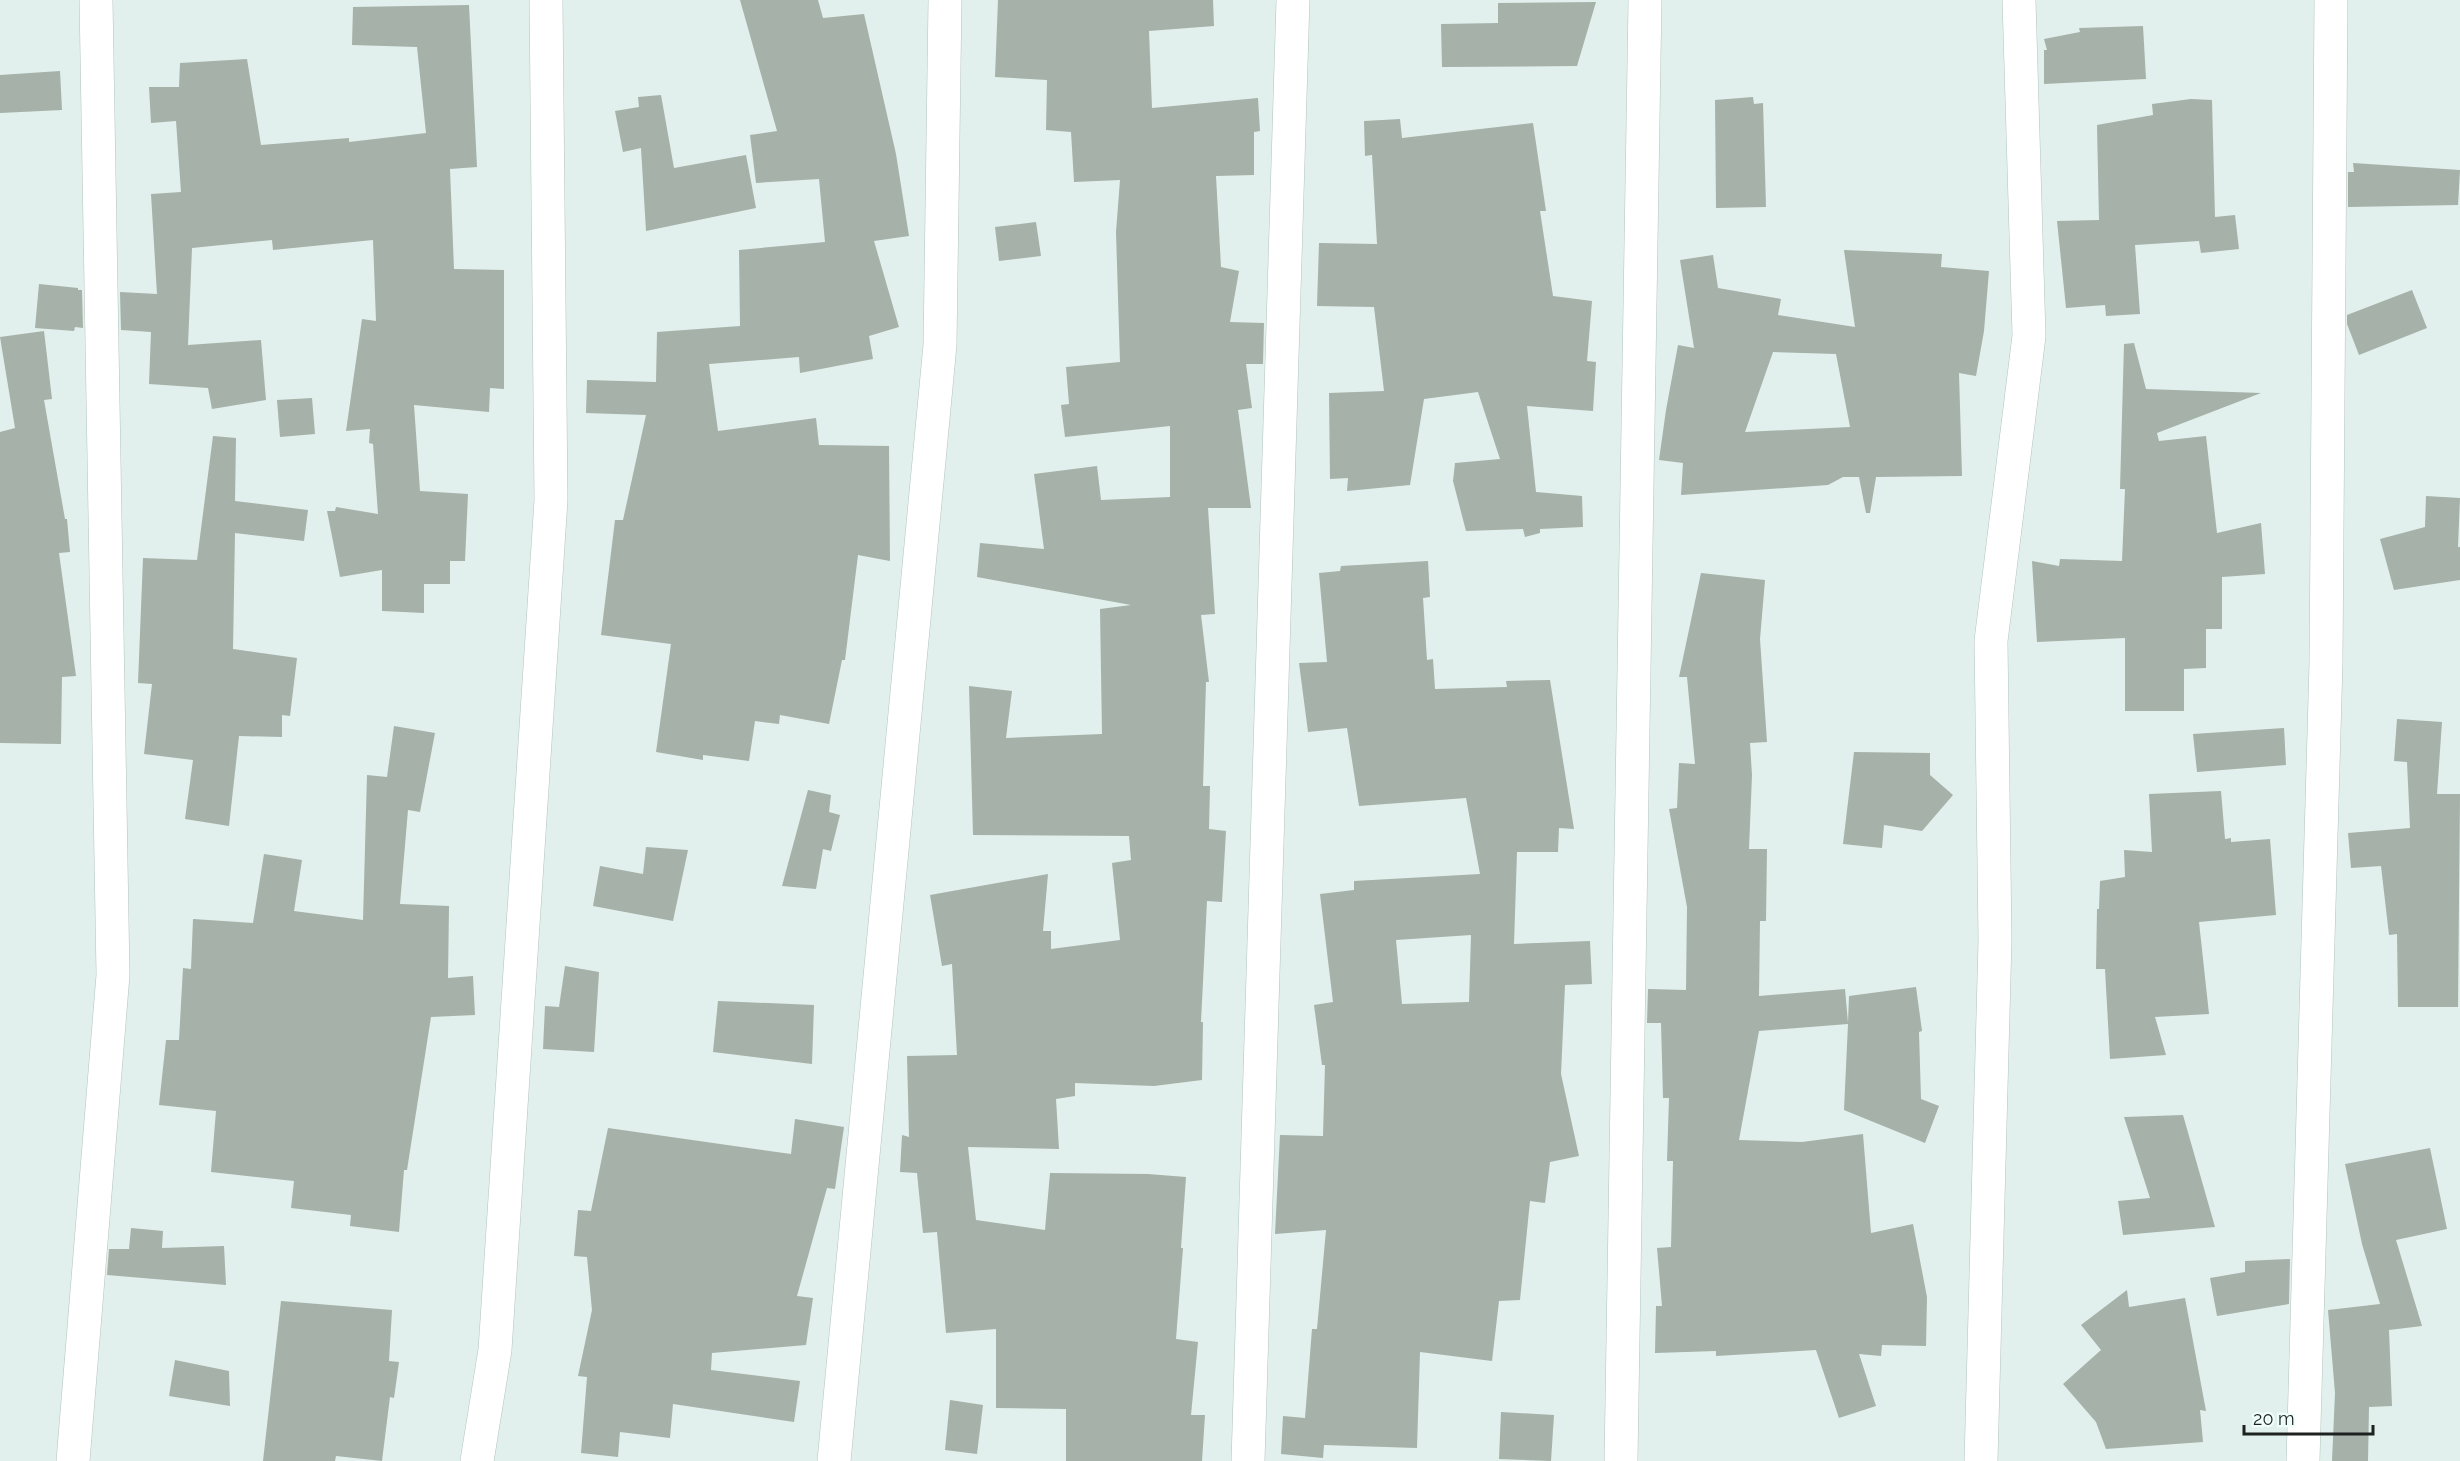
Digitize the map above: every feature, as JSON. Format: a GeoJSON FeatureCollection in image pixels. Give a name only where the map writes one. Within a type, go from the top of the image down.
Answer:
{"type":"FeatureCollection","features":[{"type":"Feature","properties":{"kind":"street"},"geometry":{"type":"LineString","coordinates":[[73,1461],[113,975],[96,0]]}},
{"type":"Feature","properties":{"kind":"street"},"geometry":{"type":"LineString","coordinates":[[477,1461],[495,1350],[551,500],[546,0]]}},
{"type":"Feature","properties":{"kind":"street"},"geometry":{"type":"LineString","coordinates":[[834,1461],[940,345],[945,0]]}},
{"type":"Feature","properties":{"kind":"street"},"geometry":{"type":"LineString","coordinates":[[1248,1461],[1293,0]]}},
{"type":"Feature","properties":{"kind":"street"},"geometry":{"type":"LineString","coordinates":[[1621,1461],[1645,0]]}},
{"type":"Feature","properties":{"kind":"street"},"geometry":{"type":"LineString","coordinates":[[1981,1461],[1995,940],[1991,641],[2029,336],[2019,0]]}},
{"type":"Feature","properties":{"kind":"street"},"geometry":{"type":"LineString","coordinates":[[2303,1461],[2326,663],[2331,0]]}},
{"type":"Feature","properties":{"kind":"building"},"geometry":{"type":"Polygon","coordinates":[[[740,0],[818,0],[823,18],[864,14],[896,154],[909,236],[874,241],[899,327],[869,336],[873,359],[800,373],[799,357],[709,364],[718,431],[816,418],[819,445],[889,446],[890,561],[858,555],[845,660],[842,660],[829,724],[780,715],[779,724],[755,721],[749,761],[703,755],[703,760],[656,752],[671,644],[601,635],[615,520],[623,520],[646,415],[586,413],[587,380],[656,382],[657,332],[740,326],[739,250],[825,242],[819,179],[756,183],[750,135],[777,131],[740,0]]]}},
{"type":"Feature","properties":{"kind":"building"},"geometry":{"type":"Polygon","coordinates":[[[998,0],[1213,0],[1214,26],[1149,31],[1152,108],[1258,98],[1260,131],[1254,132],[1254,175],[1216,176],[1221,267],[1239,271],[1230,322],[1264,323],[1263,364],[1246,364],[1252,408],[1238,410],[1251,508],[1208,508],[1215,614],[1201,615],[1209,682],[1206,682],[1203,786],[1210,786],[1209,829],[1226,831],[1222,902],[1207,901],[1201,1022],[1203,1022],[1202,1080],[1154,1086],[1075,1083],[1075,1096],[1056,1099],[1059,1149],[968,1147],[976,1220],[1045,1230],[1050,1173],[1148,1174],[1186,1177],[1176,1339],[1198,1342],[1191,1415],[1205,1415],[1202,1461],[1066,1461],[1066,1409],[996,1408],[996,1329],[946,1333],[937,1232],[923,1233],[917,1173],[900,1172],[902,1135],[909,1137],[907,1056],[957,1055],[952,964],[942,966],[930,895],[1048,874],[1043,931],[1051,931],[1051,949],[1120,940],[1112,863],[1131,860],[1129,836],[973,835],[969,686],[1012,691],[1006,738],[1102,734],[1100,609],[1131,605],[977,577],[980,543],[1044,549],[1034,474],[1097,466],[1101,500],[1170,497],[1170,426],[1065,437],[1061,405],[1069,404],[1066,367],[1120,362],[1116,232],[1120,180],[1074,182],[1071,132],[1046,130],[1047,80],[995,77],[998,0]]]}},
{"type":"Feature","properties":{"kind":"building"},"geometry":{"type":"Polygon","coordinates":[[[1596,2],[1577,66],[1442,67],[1441,24],[1498,23],[1498,3],[1596,2]]]}},
{"type":"Feature","properties":{"kind":"building"},"geometry":{"type":"Polygon","coordinates":[[[469,5],[477,167],[450,169],[454,269],[504,270],[504,389],[490,388],[489,412],[414,405],[420,491],[468,494],[465,561],[450,561],[450,584],[424,584],[424,613],[382,611],[382,570],[340,577],[327,511],[335,511],[336,507],[378,514],[373,444],[369,443],[370,429],[346,431],[362,319],[376,321],[373,240],[273,250],[272,240],[192,248],[188,345],[261,340],[266,400],[212,409],[208,388],[149,384],[151,332],[121,330],[120,292],[157,294],[151,194],[181,192],[176,121],[151,123],[149,87],[179,87],[180,63],[247,59],[261,145],[349,138],[349,142],[426,133],[417,47],[352,45],[353,7],[469,5]]]}},
{"type":"Feature","properties":{"kind":"building"},"geometry":{"type":"Polygon","coordinates":[[[2143,26],[2146,79],[2044,84],[2044,50],[2047,50],[2044,39],[2080,32],[2079,28],[2143,26]]]}},
{"type":"Feature","properties":{"kind":"building"},"geometry":{"type":"Polygon","coordinates":[[[60,71],[62,110],[0,113],[0,75],[60,71]]]}},
{"type":"Feature","properties":{"kind":"building"},"geometry":{"type":"Polygon","coordinates":[[[661,95],[674,168],[746,155],[756,208],[646,231],[641,148],[623,152],[615,111],[639,107],[638,97],[661,95]]]}},
{"type":"Feature","properties":{"kind":"building"},"geometry":{"type":"Polygon","coordinates":[[[1753,97],[1754,104],[1763,103],[1766,207],[1716,208],[1715,100],[1753,97]]]}},
{"type":"Feature","properties":{"kind":"building"},"geometry":{"type":"Polygon","coordinates":[[[2191,99],[2212,100],[2215,217],[2235,215],[2239,249],[2201,253],[2199,241],[2135,245],[2140,314],[2106,316],[2105,305],[2066,308],[2057,221],[2099,220],[2097,125],[2153,115],[2152,104],[2191,99]]]}},
{"type":"Feature","properties":{"kind":"building"},"geometry":{"type":"Polygon","coordinates":[[[1400,119],[1402,138],[1533,123],[1546,211],[1540,211],[1553,296],[1592,301],[1587,361],[1596,362],[1593,411],[1527,406],[1536,492],[1582,496],[1583,527],[1540,529],[1540,533],[1525,537],[1523,529],[1466,531],[1453,481],[1455,463],[1500,459],[1478,392],[1424,399],[1410,485],[1347,491],[1348,478],[1330,479],[1329,393],[1384,391],[1374,307],[1317,306],[1319,243],[1377,244],[1372,155],[1365,156],[1364,121],[1400,119]]]}},
{"type":"Feature","properties":{"kind":"building"},"geometry":{"type":"Polygon","coordinates":[[[2353,163],[2460,170],[2458,205],[2348,207],[2348,172],[2354,172],[2353,163]]]}},
{"type":"Feature","properties":{"kind":"building"},"geometry":{"type":"Polygon","coordinates":[[[1036,222],[1041,256],[999,261],[995,227],[1036,222]]]}},
{"type":"Feature","properties":{"kind":"building"},"geometry":{"type":"Polygon","coordinates":[[[1844,250],[1942,254],[1941,267],[1989,271],[1984,331],[1976,376],[1959,373],[1962,476],[1876,477],[1870,513],[1866,513],[1859,477],[1843,477],[1828,485],[1681,495],[1683,463],[1659,460],[1678,345],[1694,348],[1680,260],[1713,255],[1718,288],[1781,299],[1778,315],[1855,327],[1844,250]],[[1773,352],[1745,432],[1850,427],[1836,354],[1773,352]]]}},
{"type":"Feature","properties":{"kind":"building"},"geometry":{"type":"Polygon","coordinates":[[[39,284],[82,290],[83,328],[75,327],[74,331],[35,328],[39,284]]]}},
{"type":"Feature","properties":{"kind":"building"},"geometry":{"type":"Polygon","coordinates":[[[2412,290],[2427,328],[2359,355],[2347,324],[2347,315],[2412,290]]]}},
{"type":"Feature","properties":{"kind":"building"},"geometry":{"type":"Polygon","coordinates":[[[44,331],[52,399],[44,400],[65,519],[67,519],[70,552],[59,553],[76,676],[62,677],[61,744],[0,743],[0,432],[15,428],[0,337],[44,331]]]}},
{"type":"Feature","properties":{"kind":"building"},"geometry":{"type":"Polygon","coordinates":[[[2134,343],[2146,389],[2261,393],[2157,433],[2159,441],[2206,436],[2217,533],[2261,523],[2265,574],[2222,577],[2222,629],[2206,629],[2206,668],[2184,669],[2184,711],[2125,711],[2125,638],[2037,642],[2032,561],[2059,566],[2060,559],[2122,561],[2125,489],[2120,489],[2124,344],[2134,343]]]}},
{"type":"Feature","properties":{"kind":"building"},"geometry":{"type":"Polygon","coordinates":[[[312,398],[315,434],[280,437],[277,400],[312,398]]]}},
{"type":"Feature","properties":{"kind":"building"},"geometry":{"type":"Polygon","coordinates":[[[213,436],[236,438],[235,501],[308,510],[304,541],[235,533],[233,649],[297,658],[290,716],[282,715],[282,737],[239,736],[229,826],[185,819],[193,760],[144,754],[152,684],[138,683],[143,558],[197,560],[213,436]]]}},
{"type":"Feature","properties":{"kind":"building"},"geometry":{"type":"Polygon","coordinates":[[[2426,496],[2460,498],[2458,547],[2460,547],[2460,580],[2394,590],[2380,539],[2425,527],[2426,496]]]}},
{"type":"Feature","properties":{"kind":"building"},"geometry":{"type":"Polygon","coordinates":[[[1428,561],[1430,597],[1423,598],[1427,660],[1433,659],[1435,689],[1507,687],[1506,681],[1550,680],[1574,829],[1559,828],[1558,852],[1517,852],[1514,944],[1590,941],[1592,984],[1565,985],[1561,1074],[1579,1156],[1550,1162],[1545,1203],[1530,1201],[1520,1300],[1499,1301],[1492,1361],[1420,1352],[1417,1448],[1324,1445],[1323,1458],[1281,1454],[1283,1416],[1305,1418],[1312,1329],[1317,1329],[1326,1230],[1275,1234],[1280,1135],[1323,1136],[1325,1065],[1322,1065],[1314,1005],[1333,1002],[1320,894],[1354,890],[1354,881],[1480,874],[1466,798],[1359,806],[1347,728],[1308,732],[1299,663],[1327,662],[1319,573],[1340,571],[1341,566],[1428,561]],[[1471,935],[1396,940],[1402,1004],[1469,1002],[1471,935]]]}},
{"type":"Feature","properties":{"kind":"building"},"geometry":{"type":"Polygon","coordinates":[[[1701,573],[1765,580],[1760,639],[1767,742],[1750,743],[1752,775],[1749,849],[1767,849],[1766,921],[1760,921],[1759,996],[1845,989],[1848,1023],[1849,996],[1916,987],[1922,1031],[1919,1032],[1921,1099],[1939,1106],[1925,1143],[1844,1110],[1848,1024],[1759,1031],[1739,1140],[1802,1142],[1863,1134],[1871,1233],[1913,1224],[1927,1297],[1926,1346],[1882,1345],[1881,1356],[1859,1354],[1876,1406],[1839,1418],[1816,1350],[1716,1356],[1716,1351],[1655,1353],[1656,1306],[1662,1306],[1657,1248],[1671,1247],[1673,1161],[1667,1161],[1669,1098],[1663,1098],[1661,1023],[1647,1023],[1648,989],[1686,990],[1687,907],[1669,809],[1677,808],[1679,763],[1695,764],[1687,677],[1679,677],[1701,573]]]}},
{"type":"Feature","properties":{"kind":"building"},"geometry":{"type":"Polygon","coordinates":[[[2397,719],[2442,722],[2437,794],[2460,794],[2458,1007],[2398,1007],[2397,934],[2389,935],[2381,866],[2351,868],[2348,833],[2410,828],[2407,762],[2394,761],[2397,719]]]}},
{"type":"Feature","properties":{"kind":"building"},"geometry":{"type":"Polygon","coordinates":[[[394,726],[435,733],[420,812],[408,810],[400,904],[449,906],[448,978],[473,976],[475,1015],[431,1017],[407,1170],[404,1170],[399,1232],[350,1226],[351,1215],[291,1208],[294,1181],[211,1172],[216,1111],[159,1105],[166,1040],[179,1040],[183,968],[191,969],[193,919],[253,923],[264,854],[302,860],[294,911],[363,920],[367,775],[387,777],[394,726]]]}},
{"type":"Feature","properties":{"kind":"building"},"geometry":{"type":"Polygon","coordinates":[[[2284,728],[2286,765],[2197,772],[2193,734],[2284,728]]]}},
{"type":"Feature","properties":{"kind":"building"},"geometry":{"type":"Polygon","coordinates":[[[1854,752],[1930,753],[1930,775],[1953,795],[1922,831],[1884,825],[1882,848],[1843,844],[1854,752]]]}},
{"type":"Feature","properties":{"kind":"building"},"geometry":{"type":"Polygon","coordinates":[[[808,790],[831,795],[829,812],[840,815],[831,851],[823,849],[816,889],[782,886],[808,790]]]}},
{"type":"Feature","properties":{"kind":"building"},"geometry":{"type":"Polygon","coordinates":[[[2221,791],[2225,839],[2231,838],[2231,842],[2270,839],[2276,915],[2199,922],[2209,1014],[2155,1017],[2166,1055],[2110,1059],[2105,969],[2096,969],[2100,881],[2125,877],[2124,850],[2152,852],[2149,794],[2221,791]]]}},
{"type":"Feature","properties":{"kind":"building"},"geometry":{"type":"Polygon","coordinates":[[[646,847],[688,850],[673,921],[593,906],[600,866],[643,874],[646,847]]]}},
{"type":"Feature","properties":{"kind":"building"},"geometry":{"type":"Polygon","coordinates":[[[565,966],[599,972],[594,1052],[543,1049],[545,1006],[559,1007],[565,966]]]}},
{"type":"Feature","properties":{"kind":"building"},"geometry":{"type":"Polygon","coordinates":[[[718,1001],[814,1005],[812,1064],[713,1052],[718,1001]]]}},
{"type":"Feature","properties":{"kind":"building"},"geometry":{"type":"Polygon","coordinates":[[[2183,1115],[2215,1227],[2123,1235],[2118,1201],[2150,1198],[2124,1117],[2183,1115]]]}},
{"type":"Feature","properties":{"kind":"building"},"geometry":{"type":"Polygon","coordinates":[[[795,1119],[844,1127],[835,1189],[827,1188],[797,1296],[813,1298],[806,1345],[712,1353],[711,1370],[800,1381],[794,1422],[673,1404],[670,1438],[620,1432],[618,1457],[581,1453],[587,1377],[578,1376],[592,1310],[587,1257],[574,1256],[578,1210],[591,1211],[608,1128],[791,1154],[795,1119]]]}},
{"type":"Feature","properties":{"kind":"building"},"geometry":{"type":"Polygon","coordinates":[[[2430,1148],[2447,1229],[2396,1240],[2422,1326],[2389,1330],[2392,1406],[2369,1407],[2368,1461],[2332,1461],[2335,1393],[2328,1310],[2380,1304],[2362,1244],[2345,1164],[2430,1148]]]}},
{"type":"Feature","properties":{"kind":"building"},"geometry":{"type":"Polygon","coordinates":[[[131,1228],[163,1231],[162,1248],[224,1246],[226,1285],[107,1275],[109,1249],[129,1249],[131,1228]]]}},
{"type":"Feature","properties":{"kind":"building"},"geometry":{"type":"Polygon","coordinates":[[[2290,1259],[2289,1304],[2217,1316],[2210,1278],[2245,1272],[2245,1261],[2290,1259]]]}},
{"type":"Feature","properties":{"kind":"building"},"geometry":{"type":"Polygon","coordinates":[[[2127,1290],[2129,1307],[2185,1298],[2206,1411],[2200,1410],[2203,1442],[2106,1449],[2096,1422],[2063,1384],[2101,1350],[2081,1325],[2127,1290]]]}},
{"type":"Feature","properties":{"kind":"building"},"geometry":{"type":"Polygon","coordinates":[[[281,1301],[392,1310],[389,1361],[399,1362],[394,1398],[390,1397],[382,1461],[336,1456],[335,1461],[263,1461],[281,1301]]]}},
{"type":"Feature","properties":{"kind":"building"},"geometry":{"type":"Polygon","coordinates":[[[175,1360],[229,1371],[230,1406],[169,1396],[175,1360]]]}},
{"type":"Feature","properties":{"kind":"building"},"geometry":{"type":"Polygon","coordinates":[[[950,1400],[983,1405],[977,1454],[945,1450],[950,1400]]]}},
{"type":"Feature","properties":{"kind":"building"},"geometry":{"type":"Polygon","coordinates":[[[1501,1412],[1554,1415],[1551,1461],[1499,1459],[1501,1412]]]}}]}
